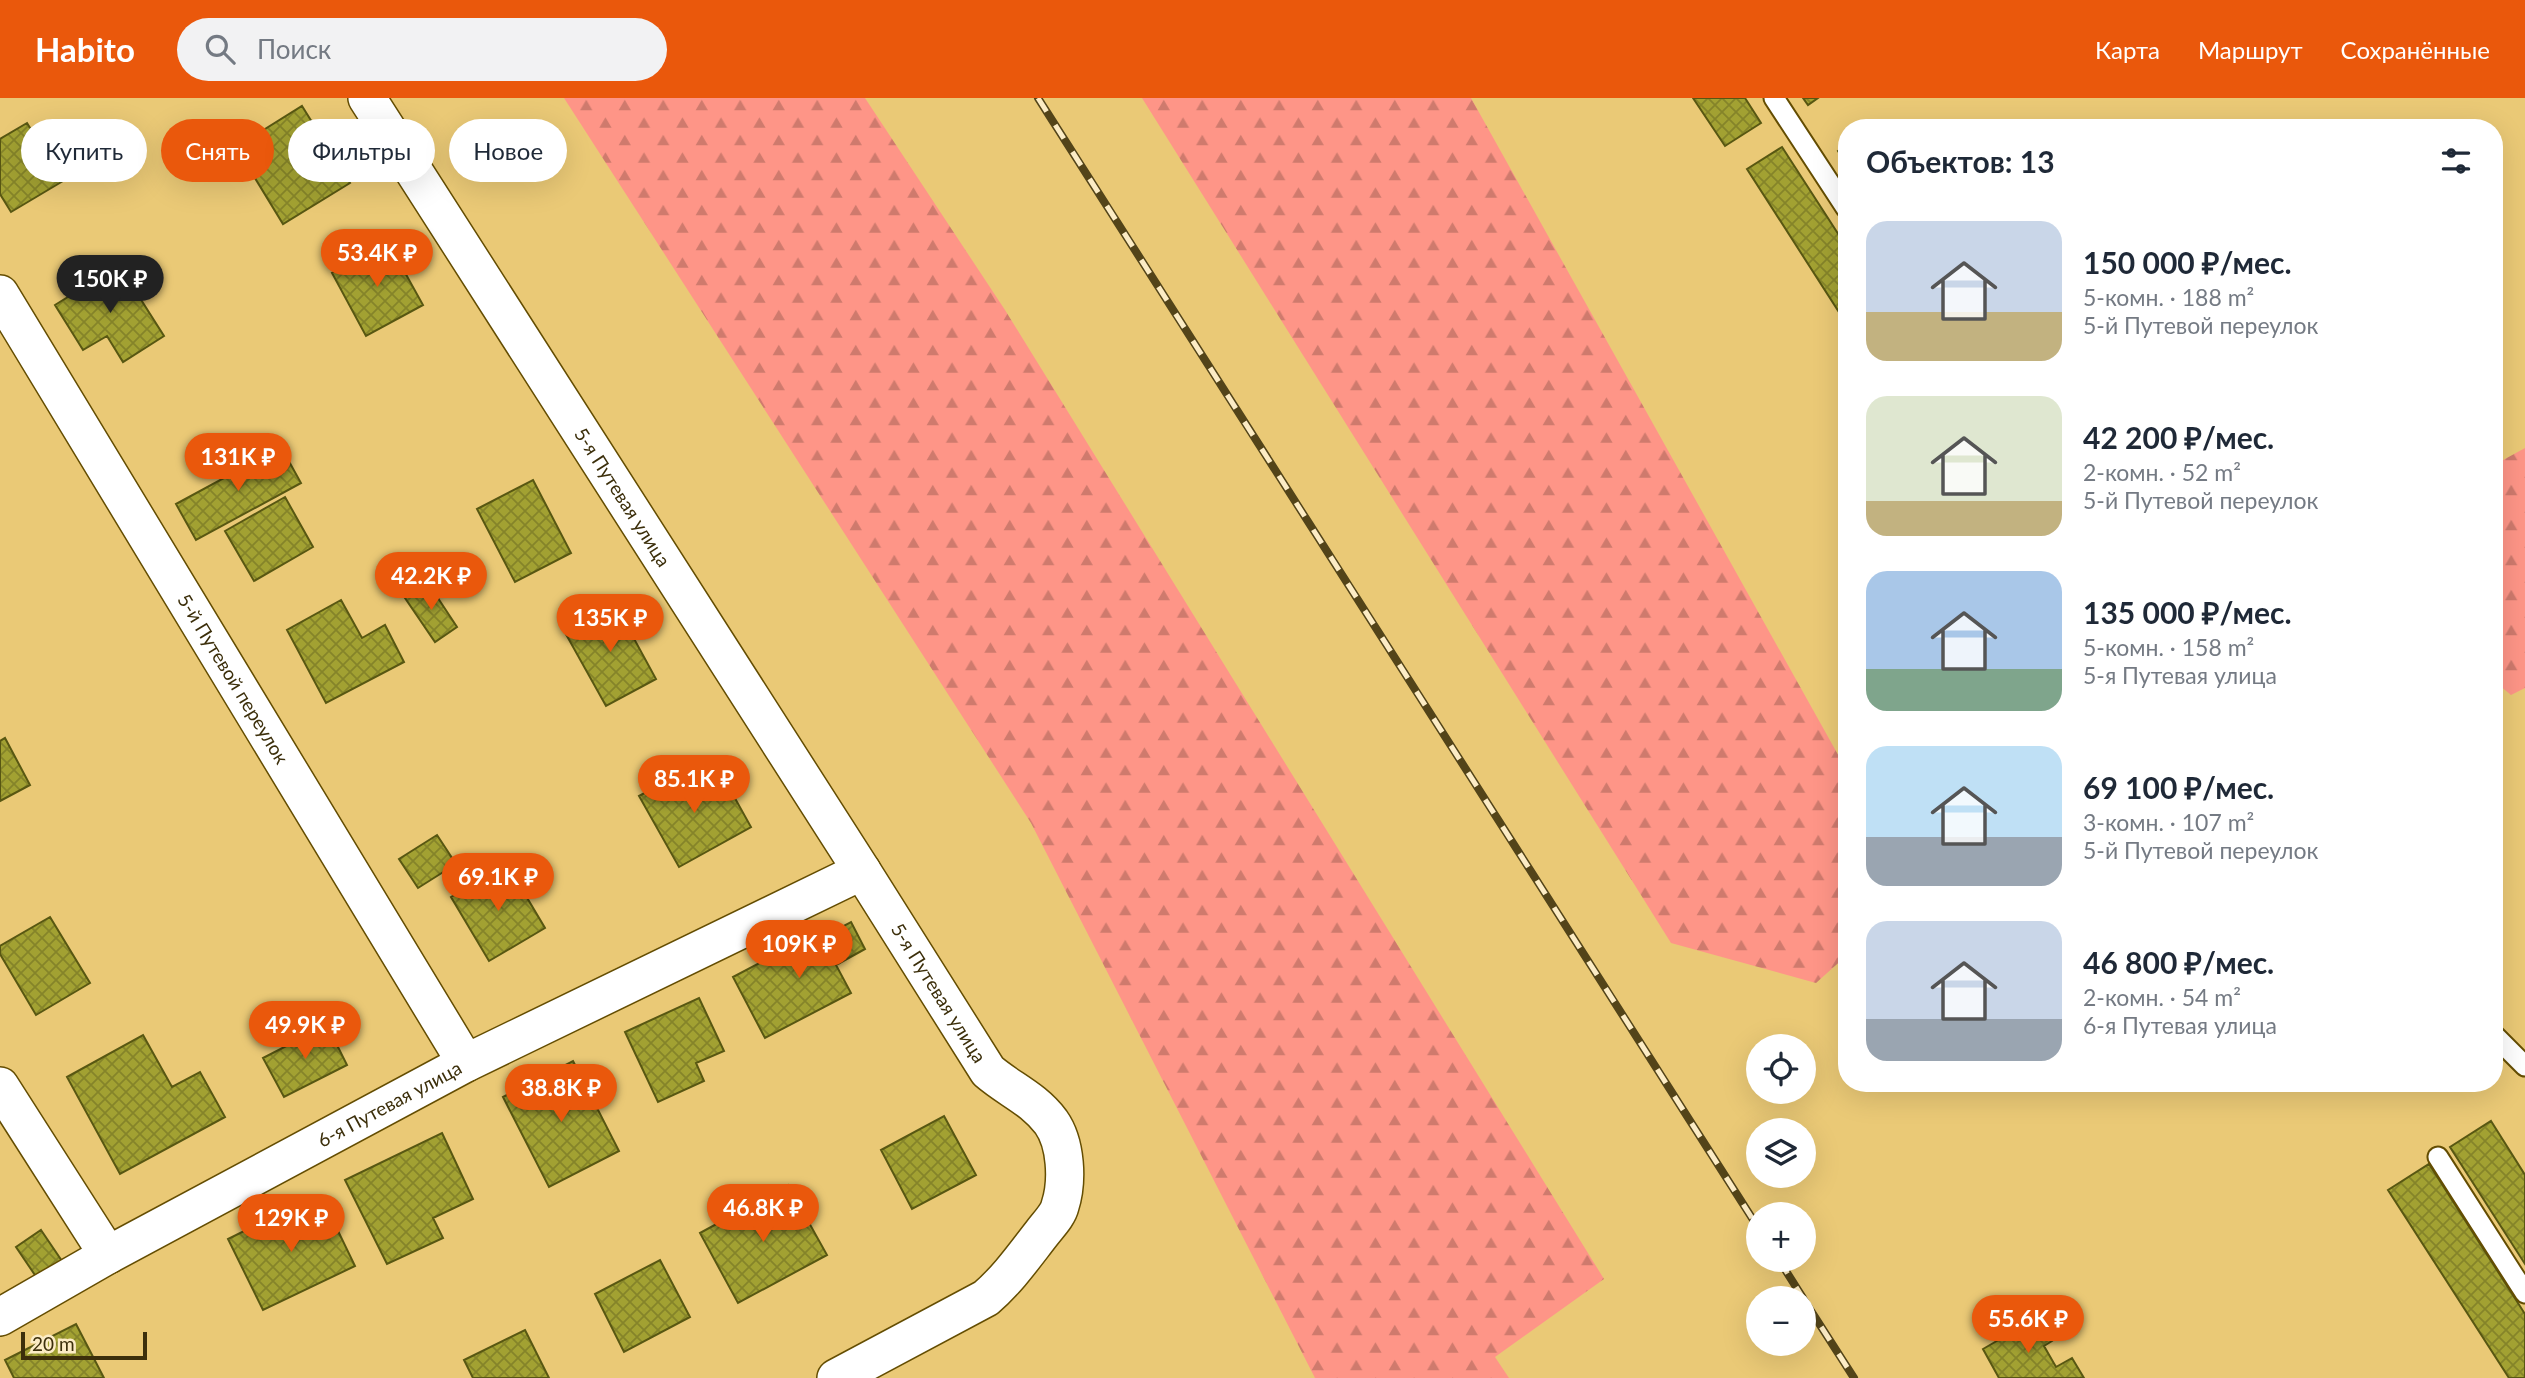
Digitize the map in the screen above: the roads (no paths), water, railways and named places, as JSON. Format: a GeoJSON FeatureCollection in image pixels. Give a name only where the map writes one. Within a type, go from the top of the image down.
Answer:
{"type":"FeatureCollection","features":[{"type":"Feature","properties":{"kind":"street","name":"5-я Путевая улица"},"geometry":{"type":"LineString","coordinates":[[367,98],[988,1071],[1005,1086],[1029,1098],[1052,1123],[1060,1140],[1065,1183],[1060,1209],[1007,1280],[986,1298],[836,1378]]}},
{"type":"Feature","properties":{"kind":"street","name":"5-й Путевой переулок"},"geometry":{"type":"LineString","coordinates":[[0,294],[466,1063]]}},
{"type":"Feature","properties":{"kind":"street","name":"6-я Путевая улица"},"geometry":{"type":"LineString","coordinates":[[0,1317],[108,1255],[466,1063],[862,871]]}},
{"type":"Feature","properties":{"kind":"street"},"geometry":{"type":"LineString","coordinates":[[0,1087],[108,1255]]}},
{"type":"Feature","properties":{"kind":"lane"},"geometry":{"type":"LineString","coordinates":[[1774,98],[1838,196]]}},
{"type":"Feature","properties":{"kind":"lane"},"geometry":{"type":"LineString","coordinates":[[2503,1044],[2525,1066]]}},
{"type":"Feature","properties":{"kind":"lane"},"geometry":{"type":"LineString","coordinates":[[2438,1157],[2525,1293]]}},
{"type":"Feature","properties":{"kind":"railway"},"geometry":{"type":"LineString","coordinates":[[1038,98],[1746,1209]]}},
{"type":"Feature","properties":{"kind":"railway"},"geometry":{"type":"LineString","coordinates":[[1787,1272],[1795,1286]]}},
{"type":"Feature","properties":{"kind":"railway"},"geometry":{"type":"LineString","coordinates":[[1816,1319],[1854,1378]]}}]}
